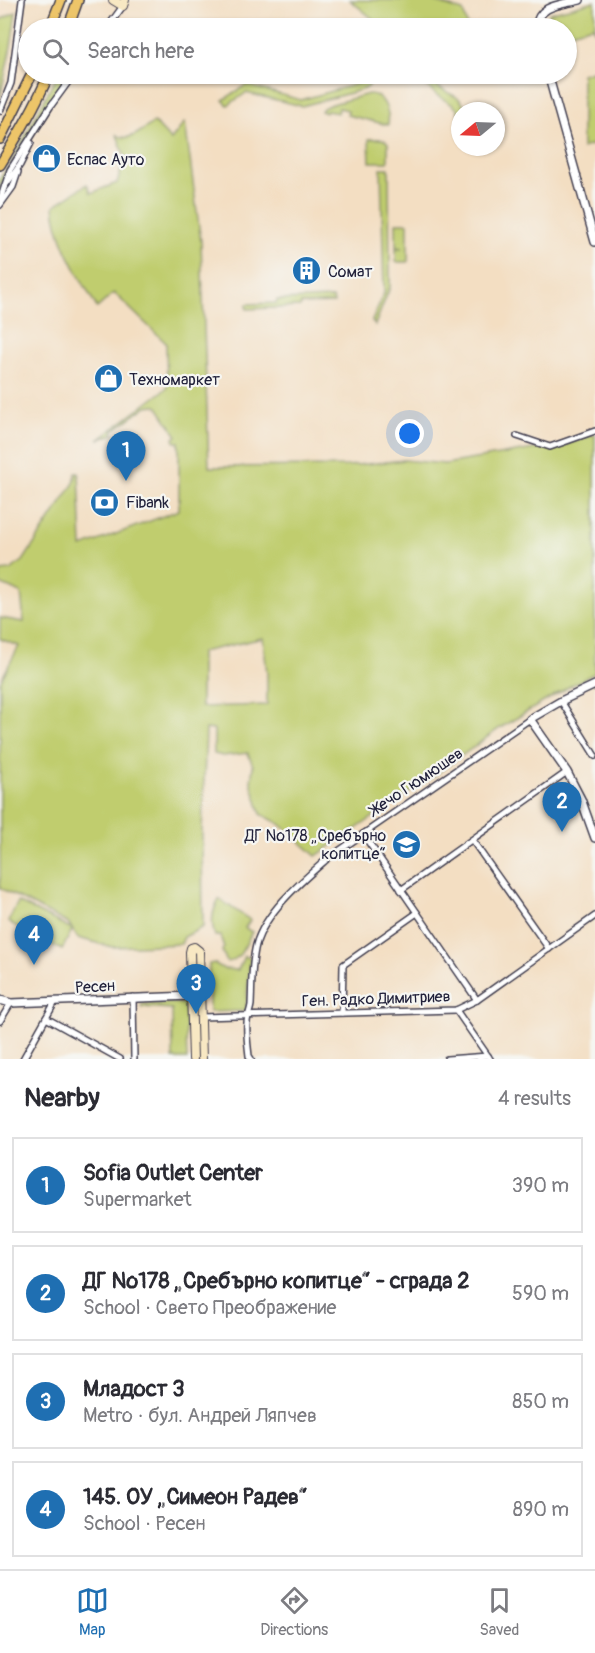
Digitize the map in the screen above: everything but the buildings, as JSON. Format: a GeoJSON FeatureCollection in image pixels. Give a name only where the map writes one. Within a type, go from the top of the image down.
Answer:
{"type":"FeatureCollection","features":[{"type":"Feature","properties":{"kind":"highway"},"geometry":{"type":"LineString","coordinates":[[54,18],[61,0]]}},
{"type":"Feature","properties":{"kind":"highway"},"geometry":{"type":"LineString","coordinates":[[72,18],[78,0]]}},
{"type":"Feature","properties":{"kind":"highway"},"geometry":{"type":"LineString","coordinates":[[0,139],[27,84]]}},
{"type":"Feature","properties":{"kind":"highway"},"geometry":{"type":"LineString","coordinates":[[0,165],[45,84]]}},
{"type":"Feature","properties":{"kind":"main road"},"geometry":{"type":"LineString","coordinates":[[113,0],[124,3]]}},
{"type":"Feature","properties":{"kind":"main road"},"geometry":{"type":"LineString","coordinates":[[194,1059],[190,951],[194,947],[199,951],[202,1059]]}},
{"type":"Feature","properties":{"kind":"street"},"geometry":{"type":"LineString","coordinates":[[20,18],[22,0]]}},
{"type":"Feature","properties":{"kind":"street"},"geometry":{"type":"LineString","coordinates":[[537,18],[544,9],[580,0]]}},
{"type":"Feature","properties":{"kind":"street"},"geometry":{"type":"LineString","coordinates":[[114,18],[124,3]]}},
{"type":"Feature","properties":{"kind":"street"},"geometry":{"type":"LineString","coordinates":[[0,111],[11,83],[18,30]]}},
{"type":"Feature","properties":{"kind":"street"},"geometry":{"type":"LineString","coordinates":[[0,202],[10,170],[67,84]]}},
{"type":"Feature","properties":{"kind":"street"},"geometry":{"type":"LineString","coordinates":[[551,84],[595,242]]}},
{"type":"Feature","properties":{"kind":"street"},"geometry":{"type":"LineString","coordinates":[[0,202],[13,187],[20,165],[41,122]]}},
{"type":"Feature","properties":{"kind":"street"},"geometry":{"type":"LineString","coordinates":[[0,192],[20,165]]}},
{"type":"Feature","properties":{"kind":"street"},"geometry":{"type":"LineString","coordinates":[[517,436],[550,447],[595,431]]}},
{"type":"Feature","properties":{"kind":"street","name":"Жечо Гюмюшев"},"geometry":{"type":"LineString","coordinates":[[251,1059],[246,1022],[250,1009],[251,976],[257,943],[263,928],[299,883],[327,859],[530,719],[561,700],[595,685]]}},
{"type":"Feature","properties":{"kind":"street"},"geometry":{"type":"LineString","coordinates":[[561,700],[595,756]]}},
{"type":"Feature","properties":{"kind":"street"},"geometry":{"type":"LineString","coordinates":[[530,719],[567,772],[595,838]]}},
{"type":"Feature","properties":{"kind":"street"},"geometry":{"type":"LineString","coordinates":[[401,890],[567,772]]}},
{"type":"Feature","properties":{"kind":"street"},"geometry":{"type":"LineString","coordinates":[[363,834],[477,1000]]}},
{"type":"Feature","properties":{"kind":"street"},"geometry":{"type":"LineString","coordinates":[[472,840],[549,949]]}},
{"type":"Feature","properties":{"kind":"street"},"geometry":{"type":"LineString","coordinates":[[342,1013],[343,964],[417,913]]}},
{"type":"Feature","properties":{"kind":"street","name":"Ген. Радко Димитриев"},"geometry":{"type":"LineString","coordinates":[[201,1017],[456,1010],[477,1000],[595,916]]}},
{"type":"Feature","properties":{"kind":"street","name":"Ресен"},"geometry":{"type":"LineString","coordinates":[[0,1000],[11,1003],[191,996]]}},
{"type":"Feature","properties":{"kind":"street"},"geometry":{"type":"LineString","coordinates":[[133,998],[134,1059]]}},
{"type":"Feature","properties":{"kind":"street"},"geometry":{"type":"LineString","coordinates":[[23,1059],[56,1002]]}},
{"type":"Feature","properties":{"kind":"street"},"geometry":{"type":"LineString","coordinates":[[0,1021],[11,1003]]}},
{"type":"Feature","properties":{"kind":"street"},"geometry":{"type":"LineString","coordinates":[[456,1010],[489,1058]]}},
{"type":"Feature","properties":{"kind":"street"},"geometry":{"type":"LineString","coordinates":[[46,1018],[118,1059]]}},
{"type":"Feature","properties":{"kind":"street"},"geometry":{"type":"LineString","coordinates":[[447,1059],[489,1058]]}},
{"type":"Feature","properties":{"kind":"green space"},"geometry":{"type":"Polygon","coordinates":[[[350,0],[429,0],[463,11],[465,18],[372,18],[350,0]]]}},
{"type":"Feature","properties":{"kind":"green space"},"geometry":{"type":"Polygon","coordinates":[[[595,1],[595,32],[593,26],[577,30],[577,18],[549,18],[549,13],[595,1]]]}},
{"type":"Feature","properties":{"kind":"green space"},"geometry":{"type":"Polygon","coordinates":[[[16,12],[11,46],[0,98],[0,20],[16,12]]]}},
{"type":"Feature","properties":{"kind":"green space"},"geometry":{"type":"Polygon","coordinates":[[[595,70],[595,144],[582,148],[582,74],[595,70]]]}},
{"type":"Feature","properties":{"kind":"green space"},"geometry":{"type":"Polygon","coordinates":[[[53,84],[62,84],[9,167],[0,189],[0,179],[53,84]]]}},
{"type":"Feature","properties":{"kind":"green space"},"geometry":{"type":"Polygon","coordinates":[[[356,84],[369,84],[365,89],[302,106],[246,93],[228,105],[223,100],[246,85],[301,100],[356,84]]]}},
{"type":"Feature","properties":{"kind":"green space"},"geometry":{"type":"Polygon","coordinates":[[[424,84],[435,84],[462,102],[451,104],[424,84]]]}},
{"type":"Feature","properties":{"kind":"green space"},"geometry":{"type":"Polygon","coordinates":[[[368,94],[378,97],[385,104],[388,125],[347,115],[348,110],[339,108],[338,113],[321,111],[329,105],[368,94]]]}},
{"type":"Feature","properties":{"kind":"green space"},"geometry":{"type":"Polygon","coordinates":[[[154,122],[171,140],[185,122],[201,242],[209,467],[348,466],[404,460],[445,464],[540,448],[553,449],[595,434],[595,673],[500,728],[316,856],[280,824],[261,814],[251,782],[253,766],[248,753],[223,756],[214,754],[214,730],[206,729],[202,833],[203,927],[184,937],[181,944],[112,947],[78,938],[72,930],[62,950],[8,922],[18,902],[72,929],[69,924],[0,888],[0,682],[19,646],[0,639],[0,618],[24,622],[21,593],[0,584],[0,571],[10,570],[23,561],[74,483],[76,473],[79,473],[82,547],[179,510],[179,442],[175,442],[174,438],[177,436],[158,407],[147,406],[113,431],[114,434],[98,440],[167,388],[166,343],[114,293],[97,308],[64,246],[54,206],[87,184],[91,193],[117,183],[125,157],[117,135],[131,136],[154,122]],[[263,638],[201,652],[201,707],[267,705],[267,673],[263,638]]]}},
{"type":"Feature","properties":{"kind":"green space"},"geometry":{"type":"Polygon","coordinates":[[[369,139],[382,139],[388,143],[388,162],[370,162],[369,139]]]}},
{"type":"Feature","properties":{"kind":"green space"},"geometry":{"type":"Polygon","coordinates":[[[381,168],[389,168],[390,287],[375,325],[372,321],[384,293],[381,168]]]}},
{"type":"Feature","properties":{"kind":"green space"},"geometry":{"type":"Polygon","coordinates":[[[396,223],[408,223],[408,262],[396,262],[396,248],[402,248],[396,247],[396,223]]]}},
{"type":"Feature","properties":{"kind":"green space"},"geometry":{"type":"Polygon","coordinates":[[[333,298],[334,303],[247,309],[247,304],[276,303],[277,300],[333,298]]]}},
{"type":"Feature","properties":{"kind":"green space"},"geometry":{"type":"Polygon","coordinates":[[[219,899],[250,920],[245,928],[252,932],[239,955],[227,962],[222,951],[224,947],[220,936],[215,936],[212,921],[219,899]]]}},
{"type":"Feature","properties":{"kind":"green space"},"geometry":{"type":"Polygon","coordinates":[[[244,956],[250,958],[246,1011],[209,1012],[209,964],[214,963],[224,969],[238,970],[244,956]]]}},
{"type":"Feature","properties":{"kind":"green space"},"geometry":{"type":"Polygon","coordinates":[[[185,1003],[187,1059],[173,1059],[172,1009],[142,1007],[141,1004],[185,1003]]]}},
{"type":"Feature","properties":{"kind":"place","name":"Еспас Ауто"},"geometry":{"type":"Point","coordinates":[46,159]}},
{"type":"Feature","properties":{"kind":"place","name":"Сомат"},"geometry":{"type":"Point","coordinates":[307,271]}},
{"type":"Feature","properties":{"kind":"place","name":"Техномаркет"},"geometry":{"type":"Point","coordinates":[108,379]}},
{"type":"Feature","properties":{"kind":"place","name":"Sofia Outlet Center"},"geometry":{"type":"Point","coordinates":[126,481]}},
{"type":"Feature","properties":{"kind":"place","name":"Fibank"},"geometry":{"type":"Point","coordinates":[105,502]}},
{"type":"Feature","properties":{"kind":"place","name":"ДГ №178 „Сребърно копитце“ - сграда 2"},"geometry":{"type":"Point","coordinates":[562,832]}},
{"type":"Feature","properties":{"kind":"place","name":"ДГ №178 „Сребърно копитце“"},"geometry":{"type":"Point","coordinates":[407,844]}},
{"type":"Feature","properties":{"kind":"place","name":"145. ОУ „Симеон Радев“"},"geometry":{"type":"Point","coordinates":[34,965]}},
{"type":"Feature","properties":{"kind":"place","name":"Младост 3"},"geometry":{"type":"Point","coordinates":[196,1014]}}]}
